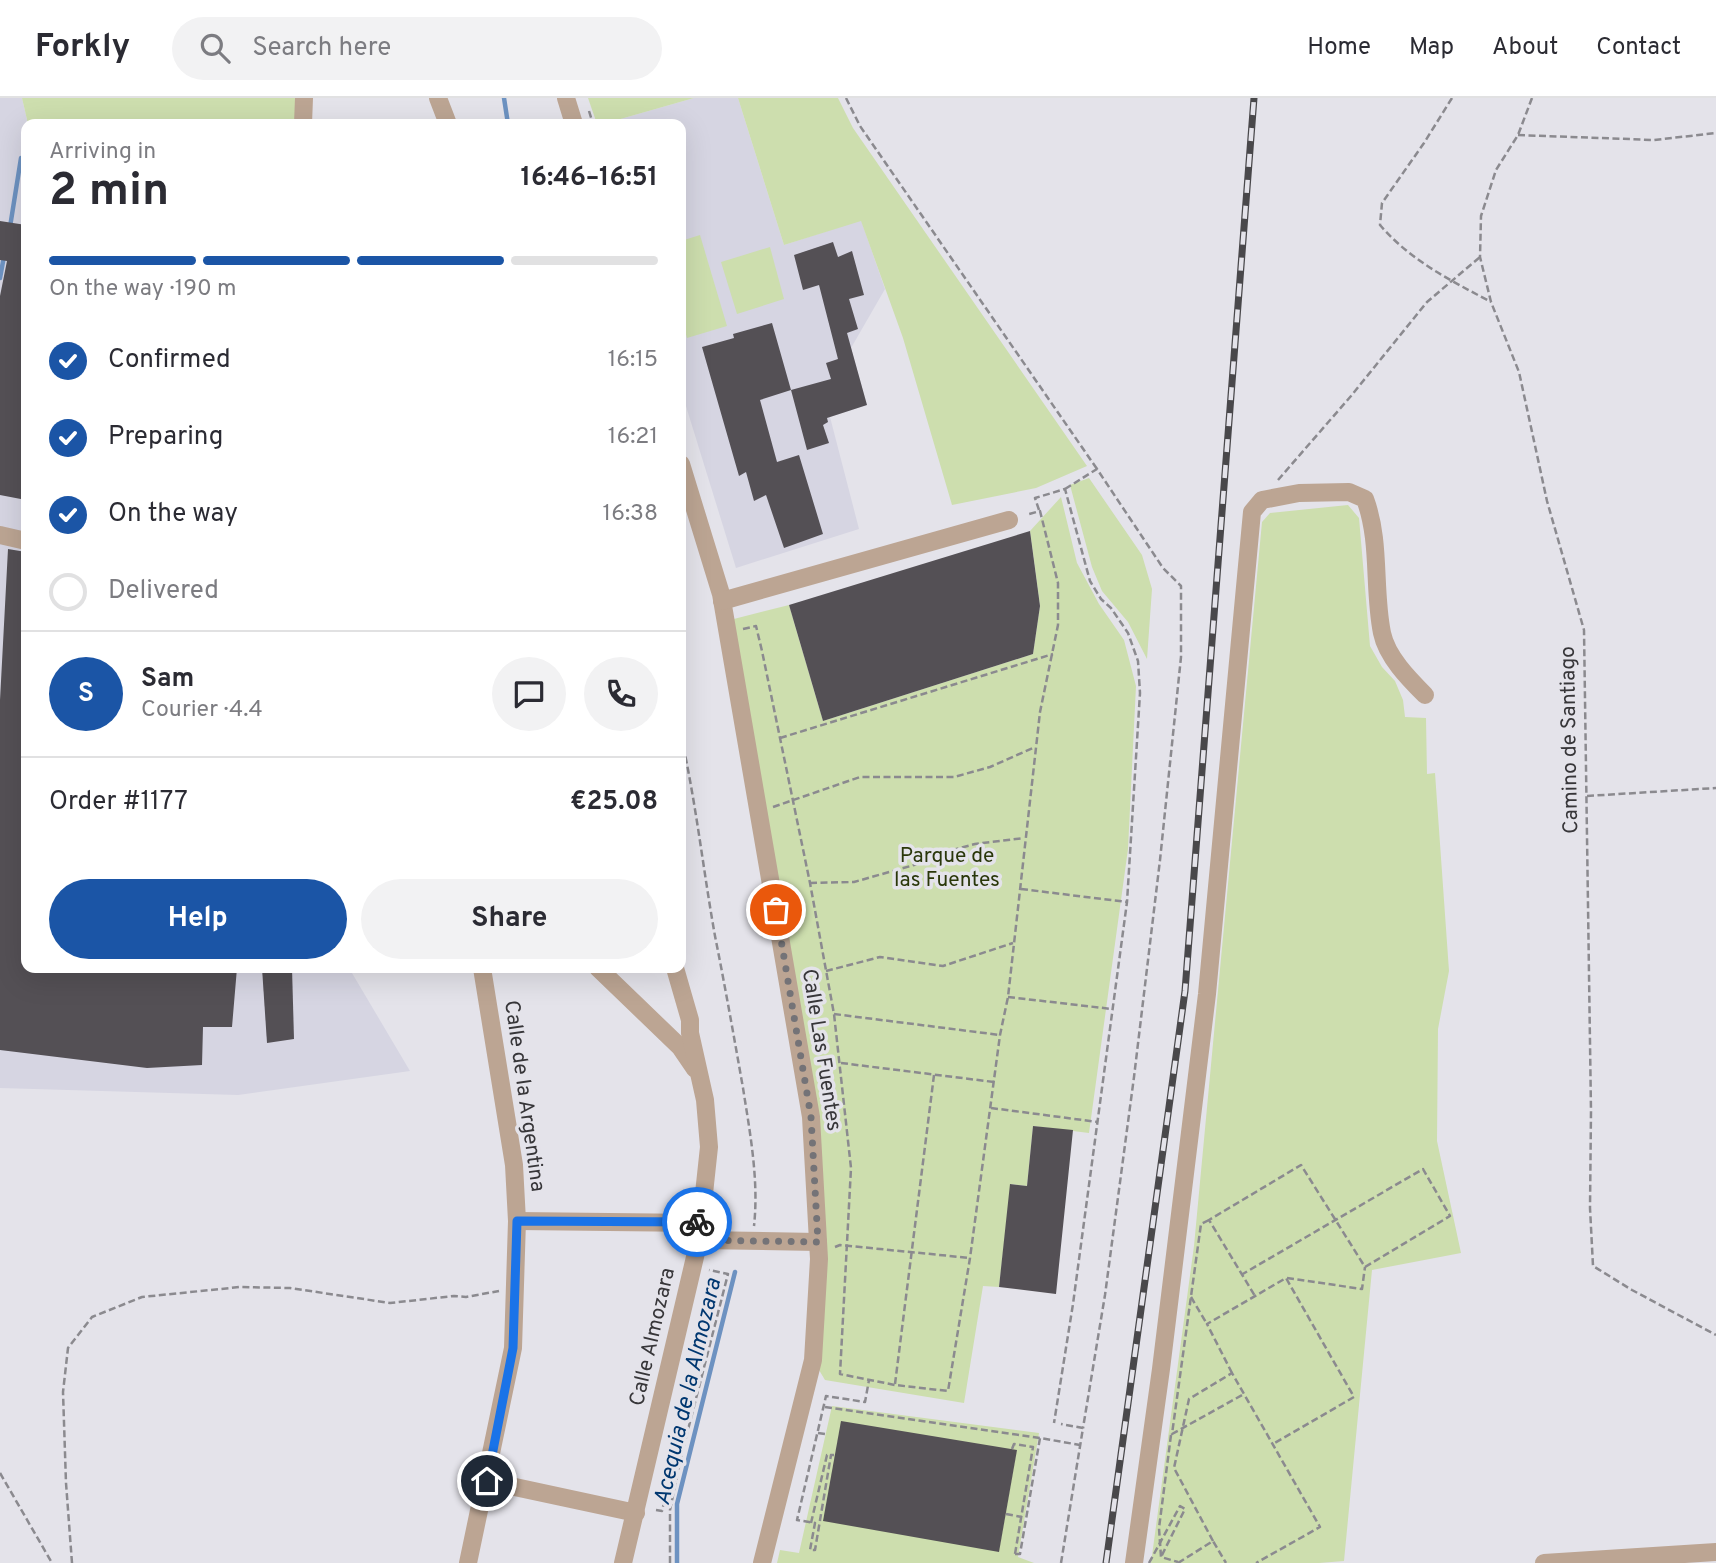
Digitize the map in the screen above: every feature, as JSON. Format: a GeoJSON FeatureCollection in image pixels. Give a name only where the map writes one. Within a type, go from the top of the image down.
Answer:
{"type":"FeatureCollection","features":[{"type":"Feature","properties":{"kind":"street"},"geometry":{"type":"LineString","coordinates":[[303,119],[304,98]]}},
{"type":"Feature","properties":{"kind":"street"},"geometry":{"type":"LineString","coordinates":[[438,98],[446,119]]}},
{"type":"Feature","properties":{"kind":"street"},"geometry":{"type":"LineString","coordinates":[[566,98],[572,119]]}},
{"type":"Feature","properties":{"kind":"street","name":"Calle Las Fuentes"},"geometry":{"type":"LineString","coordinates":[[686,481],[722,601],[811,1117],[818,1242],[813,1360],[762,1563]]}},
{"type":"Feature","properties":{"kind":"street"},"geometry":{"type":"LineString","coordinates":[[1134,1563],[1207,994],[1252,512],[1262,500],[1299,493],[1349,492],[1365,499],[1373,521],[1382,635],[1407,677],[1426,695]]}},
{"type":"Feature","properties":{"kind":"street"},"geometry":{"type":"LineString","coordinates":[[722,601],[1009,520]]}},
{"type":"Feature","properties":{"kind":"street"},"geometry":{"type":"LineString","coordinates":[[0,535],[21,540]]}},
{"type":"Feature","properties":{"kind":"street","name":"Calle de la Argentina"},"geometry":{"type":"LineString","coordinates":[[468,1563],[513,1348],[517,1221],[514,1165],[483,973]]}},
{"type":"Feature","properties":{"kind":"street"},"geometry":{"type":"LineString","coordinates":[[603,973],[688,1058],[700,1077]]}},
{"type":"Feature","properties":{"kind":"street","name":"Calle Almozara"},"geometry":{"type":"LineString","coordinates":[[623,1563],[700,1231],[709,1147],[705,1100],[676,973]]}},
{"type":"Feature","properties":{"kind":"street"},"geometry":{"type":"LineString","coordinates":[[662,1031],[675,1019],[688,1016]]}},
{"type":"Feature","properties":{"kind":"street"},"geometry":{"type":"LineString","coordinates":[[517,1221],[700,1231],[818,1242]]}},
{"type":"Feature","properties":{"kind":"street"},"geometry":{"type":"LineString","coordinates":[[487,1481],[636,1513]]}},
{"type":"Feature","properties":{"kind":"street"},"geometry":{"type":"LineString","coordinates":[[1544,1563],[1716,1552]]}},
{"type":"Feature","properties":{"kind":"path"},"geometry":{"type":"LineString","coordinates":[[846,98],[860,126],[1163,568],[1181,586],[1181,657],[1134,1077],[1105,1295],[1061,1563]]}},
{"type":"Feature","properties":{"kind":"path"},"geometry":{"type":"LineString","coordinates":[[1452,98],[1382,203],[1380,225],[1398,246],[1491,302]]}},
{"type":"Feature","properties":{"kind":"path","name":"Camino de Santiago"},"geometry":{"type":"LineString","coordinates":[[1532,98],[1518,135],[1496,170],[1481,216],[1480,257],[1491,302],[1519,372],[1547,502],[1584,630],[1590,1208],[1593,1266],[1716,1335]]}},
{"type":"Feature","properties":{"kind":"path"},"geometry":{"type":"LineString","coordinates":[[1518,135],[1654,139],[1716,133]]}},
{"type":"Feature","properties":{"kind":"path"},"geometry":{"type":"LineString","coordinates":[[1268,499],[1275,484],[1351,397],[1427,302],[1454,282],[1480,257]]}},
{"type":"Feature","properties":{"kind":"path"},"geometry":{"type":"LineString","coordinates":[[762,651],[827,971],[851,1168],[840,1374],[895,1385],[948,1391],[970,1258],[1000,1035],[1008,997],[1040,712],[1058,625],[1058,583],[1035,498],[1065,489],[1097,469]]}},
{"type":"Feature","properties":{"kind":"path"},"geometry":{"type":"LineString","coordinates":[[1054,1423],[1073,1304],[1127,902],[1140,693],[1138,662],[1128,633],[1090,581],[1065,489]]}},
{"type":"Feature","properties":{"kind":"path"},"geometry":{"type":"LineString","coordinates":[[1009,520],[1040,511]]}},
{"type":"Feature","properties":{"kind":"path"},"geometry":{"type":"LineString","coordinates":[[780,738],[1053,654]]}},
{"type":"Feature","properties":{"kind":"path"},"geometry":{"type":"LineString","coordinates":[[760,812],[860,777],[954,777],[990,767],[1036,747]]}},
{"type":"Feature","properties":{"kind":"path"},"geometry":{"type":"LineString","coordinates":[[686,758],[705,880],[747,1109],[754,1168],[754,1229]]}},
{"type":"Feature","properties":{"kind":"path"},"geometry":{"type":"LineString","coordinates":[[1587,796],[1716,788]]}},
{"type":"Feature","properties":{"kind":"path"},"geometry":{"type":"LineString","coordinates":[[810,883],[854,882],[975,844],[1024,838]]}},
{"type":"Feature","properties":{"kind":"path"},"geometry":{"type":"LineString","coordinates":[[1021,889],[1127,902]]}},
{"type":"Feature","properties":{"kind":"path"},"geometry":{"type":"LineString","coordinates":[[827,971],[880,957],[943,966],[1013,943]]}},
{"type":"Feature","properties":{"kind":"path"},"geometry":{"type":"LineString","coordinates":[[1008,997],[1113,1009]]}},
{"type":"Feature","properties":{"kind":"path"},"geometry":{"type":"LineString","coordinates":[[834,1014],[1000,1035]]}},
{"type":"Feature","properties":{"kind":"path"},"geometry":{"type":"LineString","coordinates":[[839,1063],[994,1082]]}},
{"type":"Feature","properties":{"kind":"path"},"geometry":{"type":"LineString","coordinates":[[895,1385],[934,1075]]}},
{"type":"Feature","properties":{"kind":"path"},"geometry":{"type":"LineString","coordinates":[[990,1108],[1098,1122]]}},
{"type":"Feature","properties":{"kind":"path"},"geometry":{"type":"LineString","coordinates":[[1161,1557],[1159,1528],[1201,1224],[1301,1165],[1365,1267],[1362,1289],[1286,1278],[1207,1324]]}},
{"type":"Feature","properties":{"kind":"path"},"geometry":{"type":"LineString","coordinates":[[1241,1275],[1423,1169],[1450,1216],[1365,1267]]}},
{"type":"Feature","properties":{"kind":"path"},"geometry":{"type":"LineString","coordinates":[[1209,1220],[1255,1297]]}},
{"type":"Feature","properties":{"kind":"path"},"geometry":{"type":"LineString","coordinates":[[847,1247],[970,1258]]}},
{"type":"Feature","properties":{"kind":"path"},"geometry":{"type":"LineString","coordinates":[[670,1563],[670,1510],[728,1275],[708,1270]]}},
{"type":"Feature","properties":{"kind":"path"},"geometry":{"type":"LineString","coordinates":[[1273,1444],[1354,1396],[1286,1278]]}},
{"type":"Feature","properties":{"kind":"path"},"geometry":{"type":"LineString","coordinates":[[72,1563],[63,1392],[68,1348],[92,1317],[142,1297],[240,1287],[290,1288],[390,1303],[466,1297],[515,1289]]}},
{"type":"Feature","properties":{"kind":"path"},"geometry":{"type":"LineString","coordinates":[[1191,1296],[1320,1527],[1256,1563]]}},
{"type":"Feature","properties":{"kind":"path"},"geometry":{"type":"LineString","coordinates":[[1226,1563],[1174,1468],[1189,1399],[1232,1373]]}},
{"type":"Feature","properties":{"kind":"path"},"geometry":{"type":"LineString","coordinates":[[811,1522],[827,1455],[833,1455],[815,1550],[810,1550],[815,1523],[797,1520],[826,1396],[864,1402],[869,1380]]}},
{"type":"Feature","properties":{"kind":"path"},"geometry":{"type":"LineString","coordinates":[[1172,1434],[1244,1394]]}},
{"type":"Feature","properties":{"kind":"path"},"geometry":{"type":"LineString","coordinates":[[814,1405],[1080,1445]]}},
{"type":"Feature","properties":{"kind":"path"},"geometry":{"type":"LineString","coordinates":[[1061,1424],[1083,1428]]}},
{"type":"Feature","properties":{"kind":"path"},"geometry":{"type":"LineString","coordinates":[[816,1432],[825,1434]]}},
{"type":"Feature","properties":{"kind":"path"},"geometry":{"type":"LineString","coordinates":[[1012,1449],[1014,1444],[1033,1447],[1015,1554],[1020,1554],[1040,1438]]}},
{"type":"Feature","properties":{"kind":"path"},"geometry":{"type":"LineString","coordinates":[[0,1473],[52,1563]]}},
{"type":"Feature","properties":{"kind":"path"},"geometry":{"type":"LineString","coordinates":[[656,1510],[663,1511],[669,1482],[676,1483]]}},
{"type":"Feature","properties":{"kind":"path"},"geometry":{"type":"LineString","coordinates":[[1149,1563],[1180,1506],[1185,1509],[1161,1557]]}},
{"type":"Feature","properties":{"kind":"path"},"geometry":{"type":"LineString","coordinates":[[1006,1514],[1022,1517]]}},
{"type":"Feature","properties":{"kind":"path"},"geometry":{"type":"LineString","coordinates":[[1161,1557],[1178,1563],[1213,1541]]}},
{"type":"Feature","properties":{"kind":"shaded area"},"geometry":{"type":"Polygon","coordinates":[[[0,98],[22,98],[27,119],[21,119],[21,973],[352,973],[410,1071],[238,1095],[0,1088],[0,98]]]}},
{"type":"Feature","properties":{"kind":"shaded area"},"geometry":{"type":"Polygon","coordinates":[[[694,98],[738,98],[784,245],[861,220],[885,289],[851,348],[867,405],[830,417],[859,529],[736,568],[686,406],[686,119],[620,119],[694,98]]]}},
{"type":"Feature","properties":{"kind":"green space"},"geometry":{"type":"Polygon","coordinates":[[[22,98],[297,98],[297,119],[27,119],[22,98]]]}},
{"type":"Feature","properties":{"kind":"green space"},"geometry":{"type":"Polygon","coordinates":[[[588,98],[694,98],[620,119],[595,119],[588,98]]]}},
{"type":"Feature","properties":{"kind":"green space"},"geometry":{"type":"Polygon","coordinates":[[[738,98],[838,98],[853,128],[1087,466],[1036,488],[952,505],[903,338],[861,221],[784,245],[738,98]]]}},
{"type":"Feature","properties":{"kind":"green space"},"geometry":{"type":"Polygon","coordinates":[[[700,235],[727,326],[687,338],[686,334],[686,239],[700,235]]]}},
{"type":"Feature","properties":{"kind":"green space"},"geometry":{"type":"Polygon","coordinates":[[[770,247],[784,299],[737,314],[721,262],[770,247]]]}},
{"type":"Feature","properties":{"kind":"green space"},"geometry":{"type":"Polygon","coordinates":[[[1089,478],[1142,555],[1152,589],[1147,659],[1128,622],[1102,591],[1092,567],[1070,485],[1089,478]]]}},
{"type":"Feature","properties":{"kind":"green space","name":"Parque de las Fuentes"},"geometry":{"type":"Polygon","coordinates":[[[1061,497],[1077,563],[1099,604],[1124,640],[1136,686],[1128,849],[1089,1133],[1033,1126],[1027,1186],[1011,1184],[999,1287],[983,1286],[964,1403],[825,1380],[813,1360],[819,1259],[795,1024],[726,621],[789,605],[823,721],[1033,654],[1040,606],[1030,531],[1061,497]]]}},
{"type":"Feature","properties":{"kind":"green space"},"geometry":{"type":"Polygon","coordinates":[[[1348,505],[1359,518],[1370,646],[1382,667],[1395,681],[1403,700],[1405,717],[1426,718],[1427,774],[1435,773],[1449,971],[1438,1029],[1437,1141],[1461,1253],[1372,1270],[1344,1561],[1151,1563],[1194,1246],[1262,522],[1270,513],[1348,505]]]}},
{"type":"Feature","properties":{"kind":"green space"},"geometry":{"type":"Polygon","coordinates":[[[832,1406],[1039,1433],[1018,1557],[1034,1563],[777,1563],[780,1550],[799,1553],[832,1406]]]}},
{"type":"Feature","properties":{"kind":"building"},"geometry":{"type":"Polygon","coordinates":[[[0,221],[21,224],[21,499],[0,495],[0,296],[7,261],[0,260],[0,221]]]}},
{"type":"Feature","properties":{"kind":"building"},"geometry":{"type":"Polygon","coordinates":[[[833,242],[838,257],[852,251],[864,295],[849,299],[858,329],[847,333],[867,405],[827,418],[828,422],[823,425],[829,443],[807,450],[791,390],[831,379],[826,363],[838,359],[819,285],[803,290],[794,255],[833,242]]]}},
{"type":"Feature","properties":{"kind":"building"},"geometry":{"type":"Polygon","coordinates":[[[772,323],[791,390],[760,400],[777,462],[799,455],[823,534],[784,548],[766,495],[754,501],[746,472],[739,476],[702,347],[734,338],[733,334],[772,323]]]}},
{"type":"Feature","properties":{"kind":"building"},"geometry":{"type":"Polygon","coordinates":[[[1030,531],[1040,606],[1033,654],[823,721],[789,605],[1030,531]]]}},
{"type":"Feature","properties":{"kind":"building"},"geometry":{"type":"Polygon","coordinates":[[[8,549],[21,551],[21,973],[237,973],[232,1027],[203,1027],[202,1065],[147,1068],[0,1050],[0,700],[8,549]]]}},
{"type":"Feature","properties":{"kind":"building"},"geometry":{"type":"Polygon","coordinates":[[[262,973],[292,973],[294,1039],[267,1043],[262,973]]]}},
{"type":"Feature","properties":{"kind":"building"},"geometry":{"type":"Polygon","coordinates":[[[1033,1126],[1073,1130],[1056,1294],[999,1287],[1010,1184],[1027,1186],[1033,1126]]]}},
{"type":"Feature","properties":{"kind":"building"},"geometry":{"type":"Polygon","coordinates":[[[841,1421],[1017,1450],[999,1552],[823,1521],[841,1421]]]}},
{"type":"Feature","properties":{"kind":"waterway","name":"Acequia de la Almozara"},"geometry":{"type":"LineString","coordinates":[[504,98],[507,119]]}},
{"type":"Feature","properties":{"kind":"waterway"},"geometry":{"type":"LineString","coordinates":[[10,227],[21,158]]}},
{"type":"Feature","properties":{"kind":"waterway"},"geometry":{"type":"LineString","coordinates":[[0,278],[4,256]]}},
{"type":"Feature","properties":{"kind":"waterway","name":"Acequia de la Almozara"},"geometry":{"type":"LineString","coordinates":[[677,1563],[677,1504],[735,1272]]}},
{"type":"Feature","properties":{"kind":"railway"},"geometry":{"type":"LineString","coordinates":[[1106,1563],[1185,991],[1254,98]]}},
{"type":"Feature","properties":{"kind":"way so far"},"geometry":{"type":"LineString","coordinates":[[697,1222],[701,1223],[699,1240],[818,1242],[811,1117],[776,910]]}},
{"type":"Feature","properties":{"kind":"route"},"geometry":{"type":"LineString","coordinates":[[487,1481],[513,1348],[517,1221],[697,1222]]}}]}
